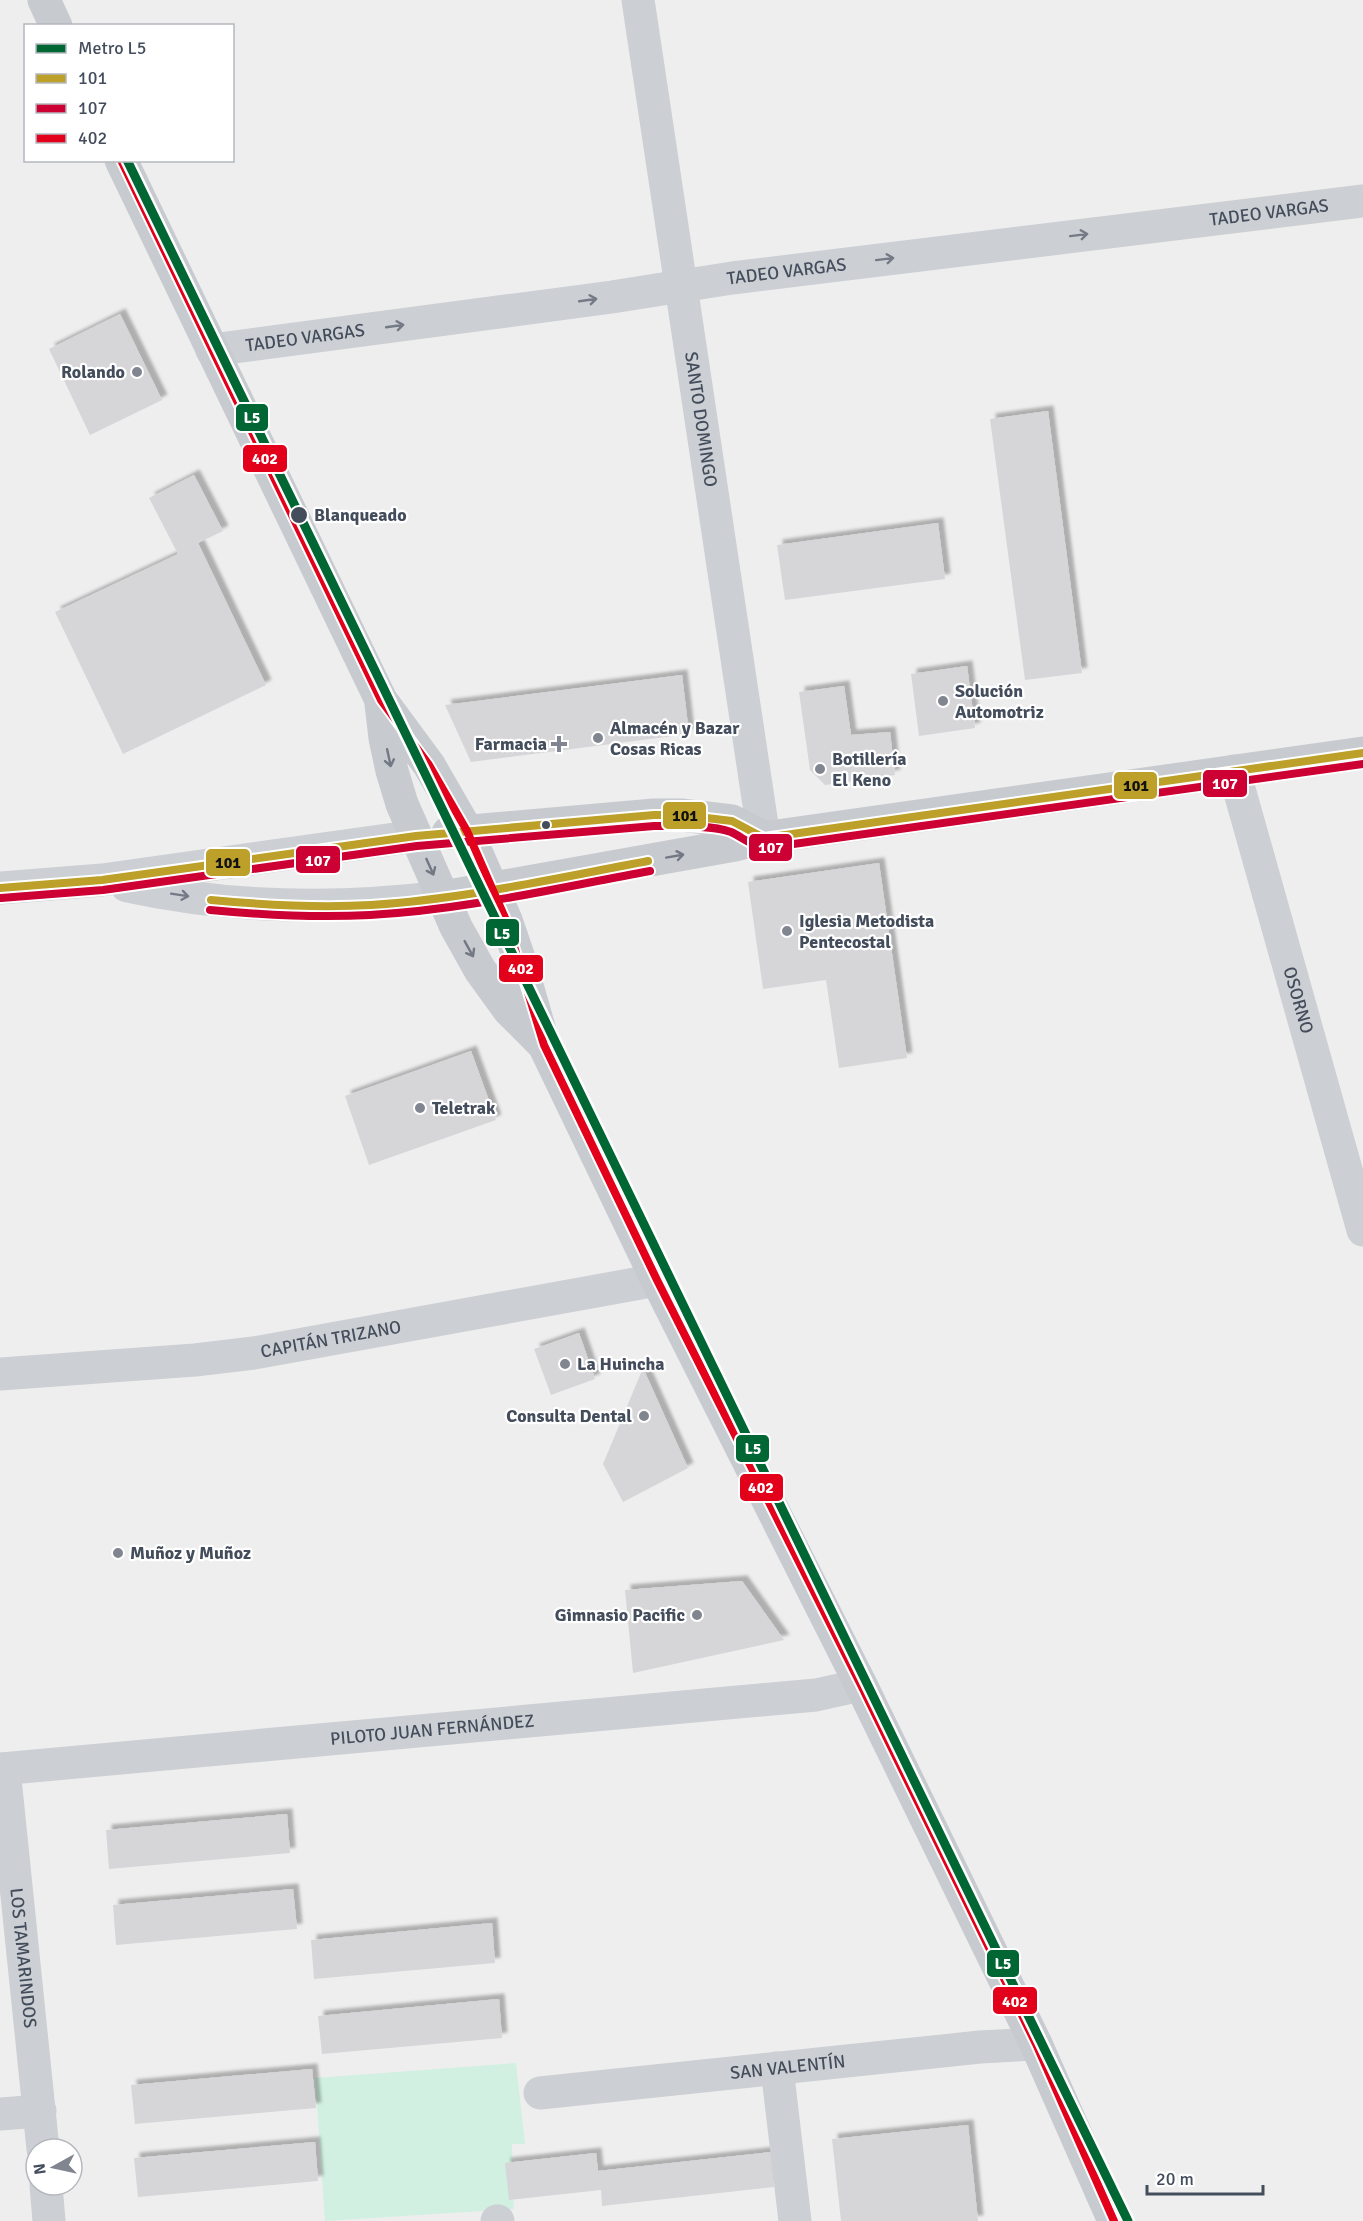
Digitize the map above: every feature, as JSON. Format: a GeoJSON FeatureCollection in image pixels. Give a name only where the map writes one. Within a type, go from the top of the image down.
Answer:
{"type":"FeatureCollection","features":[{"type":"Feature","properties":{"kind":"main road"},"geometry":{"type":"LineString","coordinates":[[44,0],[55,24]]}},
{"type":"Feature","properties":{"kind":"main road"},"geometry":{"type":"LineString","coordinates":[[122,162],[381,700],[429,765],[467,831],[493,888],[520,961],[544,1045],[657,1280],[861,1685],[1036,2043],[1114,2221]]}},
{"type":"Feature","properties":{"kind":"main road"},"geometry":{"type":"LineString","coordinates":[[381,700],[385,738],[392,771],[416,836],[456,927],[480,970],[508,1010],[544,1045]]}},
{"type":"Feature","properties":{"kind":"main road"},"geometry":{"type":"LineString","coordinates":[[102,880],[198,898],[286,906],[380,904],[443,897],[764,838],[1363,753]]}},
{"type":"Feature","properties":{"kind":"main road"},"geometry":{"type":"LineString","coordinates":[[0,888],[102,880],[416,836],[681,815],[732,821],[764,838]]}},
{"type":"Feature","properties":{"kind":"street","name":"SANTO DOMINGO"},"geometry":{"type":"LineString","coordinates":[[638,0],[764,838]]}},
{"type":"Feature","properties":{"kind":"street","name":"TADEO VARGAS"},"geometry":{"type":"LineString","coordinates":[[212,350],[743,277],[1363,201]]}},
{"type":"Feature","properties":{"kind":"street","name":"OSORNO"},"geometry":{"type":"LineString","coordinates":[[1234,771],[1363,1230]]}},
{"type":"Feature","properties":{"kind":"street","name":"CAPITÁN TRIZANO"},"geometry":{"type":"LineString","coordinates":[[0,1374],[195,1360],[254,1353],[657,1280]]}},
{"type":"Feature","properties":{"kind":"street","name":"PILOTO JUAN FERNÁNDEZ"},"geometry":{"type":"LineString","coordinates":[[2,1769],[816,1695],[861,1685]]}},
{"type":"Feature","properties":{"kind":"street","name":"LOS TAMARINDOS"},"geometry":{"type":"LineString","coordinates":[[2,1769],[42,2137]]}},
{"type":"Feature","properties":{"kind":"street","name":"SAN VALENTÍN"},"geometry":{"type":"LineString","coordinates":[[540,2093],[1036,2043]]}},
{"type":"Feature","properties":{"kind":"street"},"geometry":{"type":"LineString","coordinates":[[777,2068],[795,2221]]}},
{"type":"Feature","properties":{"kind":"street"},"geometry":{"type":"LineString","coordinates":[[0,2114],[40,2111]]}},
{"type":"Feature","properties":{"kind":"street"},"geometry":{"type":"LineString","coordinates":[[47,2197],[49,2221]]}},
{"type":"Feature","properties":{"kind":"green space"},"geometry":{"type":"Polygon","coordinates":[[[516,2063],[525,2144],[512,2144],[514,2209],[325,2221],[315,2078],[516,2063]]]}},
{"type":"Feature","properties":{"kind":"building"},"geometry":{"type":"Polygon","coordinates":[[[120,314],[162,400],[90,435],[49,349],[120,314]]]}},
{"type":"Feature","properties":{"kind":"building"},"geometry":{"type":"Polygon","coordinates":[[[1048,411],[1082,673],[1025,680],[990,419],[1048,411]]]}},
{"type":"Feature","properties":{"kind":"building"},"geometry":{"type":"Polygon","coordinates":[[[194,475],[223,531],[198,543],[266,685],[123,754],[55,612],[178,554],[149,498],[194,475]]]}},
{"type":"Feature","properties":{"kind":"building"},"geometry":{"type":"Polygon","coordinates":[[[938,523],[945,579],[785,600],[777,545],[938,523]]]}},
{"type":"Feature","properties":{"kind":"building","name":"Solución Automotriz"},"geometry":{"type":"Polygon","coordinates":[[[967,666],[975,728],[919,736],[911,674],[967,666]]]}},
{"type":"Feature","properties":{"kind":"building"},"geometry":{"type":"Polygon","coordinates":[[[682,675],[689,734],[471,762],[445,705],[682,675]]]}},
{"type":"Feature","properties":{"kind":"building"},"geometry":{"type":"Polygon","coordinates":[[[844,686],[851,735],[890,732],[895,775],[825,785],[810,770],[799,692],[844,686]]]}},
{"type":"Feature","properties":{"kind":"building"},"geometry":{"type":"Polygon","coordinates":[[[879,863],[907,1058],[839,1068],[826,980],[763,989],[748,882],[879,863]]]}},
{"type":"Feature","properties":{"kind":"building","name":"Teletrak"},"geometry":{"type":"Polygon","coordinates":[[[471,1051],[496,1120],[369,1165],[345,1096],[471,1051]]]}},
{"type":"Feature","properties":{"kind":"building","name":"La Huincha"},"geometry":{"type":"Polygon","coordinates":[[[579,1333],[595,1379],[551,1395],[534,1349],[579,1333]]]}},
{"type":"Feature","properties":{"kind":"building","name":"Consulta Dental"},"geometry":{"type":"Polygon","coordinates":[[[643,1368],[688,1468],[623,1502],[603,1464],[643,1368]]]}},
{"type":"Feature","properties":{"kind":"building","name":"Gimnasio Pacific"},"geometry":{"type":"Polygon","coordinates":[[[742,1581],[784,1640],[633,1673],[625,1590],[742,1581]]]}},
{"type":"Feature","properties":{"kind":"building"},"geometry":{"type":"Polygon","coordinates":[[[287,1814],[290,1853],[109,1869],[106,1830],[287,1814]]]}},
{"type":"Feature","properties":{"kind":"building"},"geometry":{"type":"Polygon","coordinates":[[[293,1889],[297,1929],[116,1945],[113,1905],[293,1889]]]}},
{"type":"Feature","properties":{"kind":"building"},"geometry":{"type":"Polygon","coordinates":[[[492,1923],[495,1963],[314,1979],[311,1940],[492,1923]]]}},
{"type":"Feature","properties":{"kind":"building"},"geometry":{"type":"Polygon","coordinates":[[[499,1999],[502,2038],[322,2054],[318,2016],[499,1999]]]}},
{"type":"Feature","properties":{"kind":"building"},"geometry":{"type":"Polygon","coordinates":[[[312,2069],[316,2108],[135,2124],[131,2085],[312,2069]]]}},
{"type":"Feature","properties":{"kind":"building"},"geometry":{"type":"Polygon","coordinates":[[[968,2125],[978,2221],[841,2221],[832,2139],[968,2125]]]}},
{"type":"Feature","properties":{"kind":"building"},"geometry":{"type":"Polygon","coordinates":[[[315,2142],[318,2181],[138,2197],[134,2158],[315,2142]]]}},
{"type":"Feature","properties":{"kind":"building"},"geometry":{"type":"Polygon","coordinates":[[[771,2152],[774,2187],[602,2206],[601,2190],[509,2200],[505,2163],[596,2153],[598,2171],[771,2152]]]}},
{"type":"Feature","properties":{"kind":"metro line","name":"L5"},"geometry":{"type":"LineString","coordinates":[[128,162],[1128,2221]]}},
{"type":"Feature","properties":{"kind":"transit line","name":"402"},"geometry":{"type":"LineString","coordinates":[[122,162],[381,700],[429,765],[467,831],[506,920],[544,1045],[657,1280],[861,1685],[1036,2044],[1114,2221]]}},
{"type":"Feature","properties":{"kind":"transit line","name":"101"},"geometry":{"type":"LineString","coordinates":[[0,888],[102,880],[416,836],[654,815],[681,815],[732,821],[764,838],[1363,753]]}},
{"type":"Feature","properties":{"kind":"transit line","name":"107"},"geometry":{"type":"LineString","coordinates":[[1,898],[103,890],[417,846],[654,826],[714,828],[731,832],[756,846],[765,848],[1363,764]]}},
{"type":"Feature","properties":{"kind":"transit line","name":"101"},"geometry":{"type":"LineString","coordinates":[[211,900],[311,906],[406,902],[510,887],[648,861]]}},
{"type":"Feature","properties":{"kind":"transit line","name":"107"},"geometry":{"type":"LineString","coordinates":[[210,910],[310,916],[405,912],[510,898],[650,871]]}},
{"type":"Feature","properties":{"kind":"place","name":"Rolando"},"geometry":{"type":"Point","coordinates":[137,372]}},
{"type":"Feature","properties":{"kind":"place","name":"Blanqueado"},"geometry":{"type":"Point","coordinates":[299,515]}},
{"type":"Feature","properties":{"kind":"place","name":"Solución Automotriz"},"geometry":{"type":"Point","coordinates":[943,701]}},
{"type":"Feature","properties":{"kind":"place","name":"Almacén y Bazar Cosas Ricas"},"geometry":{"type":"Point","coordinates":[598,738]}},
{"type":"Feature","properties":{"kind":"place","name":"Farmacia"},"geometry":{"type":"Point","coordinates":[559,744]}},
{"type":"Feature","properties":{"kind":"place","name":"Botillería El Keno"},"geometry":{"type":"Point","coordinates":[820,769]}},
{"type":"Feature","properties":{"kind":"place","name":"Iglesia Metodista Pentecostal"},"geometry":{"type":"Point","coordinates":[787,931]}},
{"type":"Feature","properties":{"kind":"place","name":"Teletrak"},"geometry":{"type":"Point","coordinates":[420,1108]}},
{"type":"Feature","properties":{"kind":"place","name":"La Huincha"},"geometry":{"type":"Point","coordinates":[565,1364]}},
{"type":"Feature","properties":{"kind":"place","name":"Consulta Dental"},"geometry":{"type":"Point","coordinates":[644,1416]}},
{"type":"Feature","properties":{"kind":"place","name":"Muñoz y Muñoz"},"geometry":{"type":"Point","coordinates":[118,1553]}},
{"type":"Feature","properties":{"kind":"place","name":"Gimnasio Pacific"},"geometry":{"type":"Point","coordinates":[697,1615]}}]}
